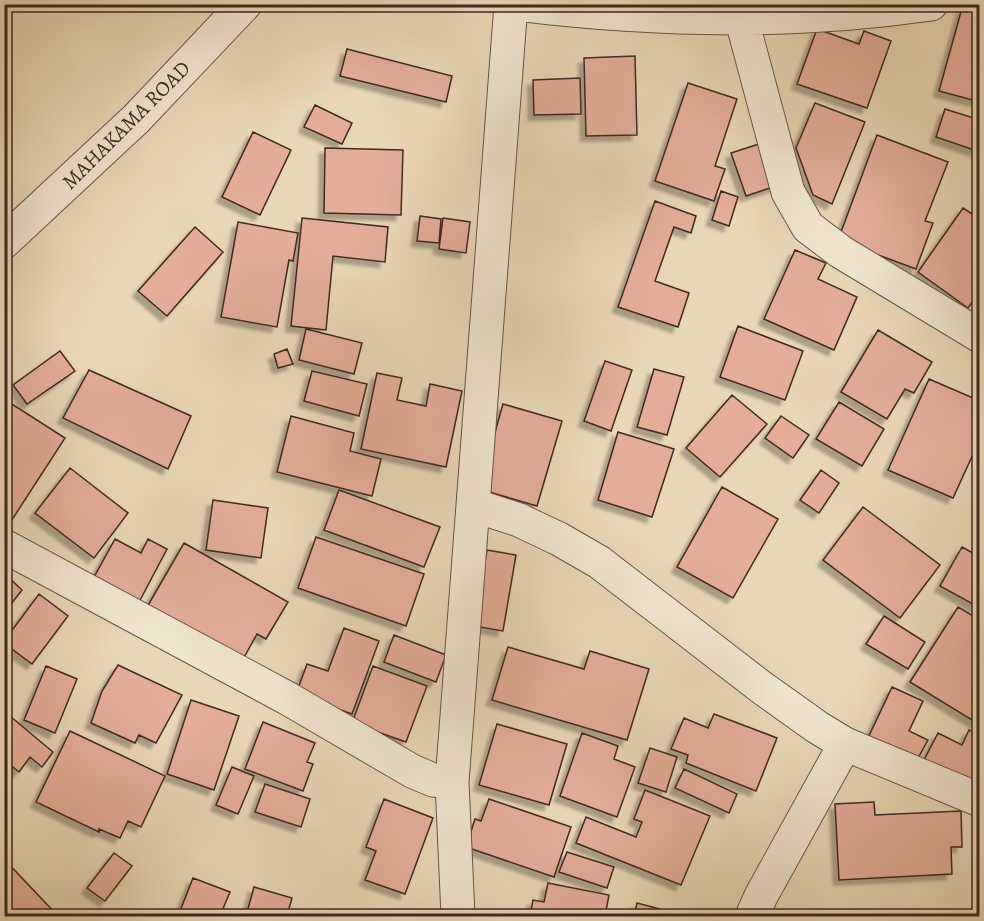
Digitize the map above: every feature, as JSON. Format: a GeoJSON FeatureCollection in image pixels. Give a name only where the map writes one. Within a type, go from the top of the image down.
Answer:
{"type":"FeatureCollection","features":[{"type":"Feature","properties":{"kind":"street","name":"MAHAKAMA ROAD"},"geometry":{"type":"LineString","coordinates":[[4,242],[136,119],[245,4]]}},
{"type":"Feature","properties":{"kind":"street"},"geometry":{"type":"LineString","coordinates":[[458,916],[452,782],[513,4],[573,12],[741,17],[870,13],[931,4]]}},
{"type":"Feature","properties":{"kind":"street"},"geometry":{"type":"LineString","coordinates":[[741,17],[788,192],[808,227],[841,252],[980,336]]}},
{"type":"Feature","properties":{"kind":"street"},"geometry":{"type":"LineString","coordinates":[[473,505],[519,520],[599,562],[761,687],[845,744],[980,800]]}},
{"type":"Feature","properties":{"kind":"street"},"geometry":{"type":"LineString","coordinates":[[4,546],[286,698],[412,771],[433,780],[452,782]]}},
{"type":"Feature","properties":{"kind":"street"},"geometry":{"type":"LineString","coordinates":[[752,916],[845,744]]}},
{"type":"Feature","properties":{"kind":"building"},"geometry":{"type":"Polygon","coordinates":[[[962,8],[980,13],[980,102],[939,91],[962,8]]]}},
{"type":"Feature","properties":{"kind":"building"},"geometry":{"type":"Polygon","coordinates":[[[817,29],[859,44],[864,31],[891,41],[867,108],[797,84],[817,29]]]}},
{"type":"Feature","properties":{"kind":"building"},"geometry":{"type":"Polygon","coordinates":[[[347,49],[452,76],[446,102],[340,76],[347,49]]]}},
{"type":"Feature","properties":{"kind":"building"},"geometry":{"type":"Polygon","coordinates":[[[635,56],[637,135],[586,136],[584,58],[635,56]]]}},
{"type":"Feature","properties":{"kind":"building"},"geometry":{"type":"Polygon","coordinates":[[[580,78],[581,114],[534,115],[533,80],[580,78]]]}},
{"type":"Feature","properties":{"kind":"building"},"geometry":{"type":"Polygon","coordinates":[[[688,83],[737,99],[715,166],[725,169],[714,201],[655,181],[688,83]]]}},
{"type":"Feature","properties":{"kind":"building"},"geometry":{"type":"Polygon","coordinates":[[[815,103],[865,122],[832,204],[813,195],[796,148],[815,103]]]}},
{"type":"Feature","properties":{"kind":"building"},"geometry":{"type":"Polygon","coordinates":[[[315,105],[352,123],[342,144],[304,127],[315,105]]]}},
{"type":"Feature","properties":{"kind":"building"},"geometry":{"type":"Polygon","coordinates":[[[945,109],[980,120],[980,152],[936,137],[945,109]]]}},
{"type":"Feature","properties":{"kind":"building"},"geometry":{"type":"Polygon","coordinates":[[[253,132],[291,150],[260,215],[222,197],[253,132]]]}},
{"type":"Feature","properties":{"kind":"building"},"geometry":{"type":"Polygon","coordinates":[[[877,135],[948,162],[925,221],[933,223],[916,269],[838,240],[877,135]]]}},
{"type":"Feature","properties":{"kind":"building"},"geometry":{"type":"Polygon","coordinates":[[[762,143],[776,186],[746,196],[731,153],[762,143]]]}},
{"type":"Feature","properties":{"kind":"building"},"geometry":{"type":"Polygon","coordinates":[[[325,148],[403,150],[401,215],[324,213],[325,148]]]}},
{"type":"Feature","properties":{"kind":"building"},"geometry":{"type":"Polygon","coordinates":[[[721,191],[738,197],[729,226],[712,220],[721,191]]]}},
{"type":"Feature","properties":{"kind":"building"},"geometry":{"type":"Polygon","coordinates":[[[655,201],[696,216],[691,233],[674,227],[655,281],[689,293],[678,327],[618,307],[655,201]]]}},
{"type":"Feature","properties":{"kind":"building"},"geometry":{"type":"Polygon","coordinates":[[[963,208],[980,219],[980,291],[968,308],[918,272],[963,208]]]}},
{"type":"Feature","properties":{"kind":"building"},"geometry":{"type":"Polygon","coordinates":[[[420,216],[441,219],[439,243],[417,241],[420,216]]]}},
{"type":"Feature","properties":{"kind":"building"},"geometry":{"type":"Polygon","coordinates":[[[302,218],[388,227],[385,262],[333,256],[326,330],[291,326],[302,218]]]}},
{"type":"Feature","properties":{"kind":"building"},"geometry":{"type":"Polygon","coordinates":[[[443,218],[470,222],[466,253],[439,249],[443,218]]]}},
{"type":"Feature","properties":{"kind":"building"},"geometry":{"type":"Polygon","coordinates":[[[238,222],[298,233],[293,261],[289,260],[277,327],[221,317],[238,222]]]}},
{"type":"Feature","properties":{"kind":"building"},"geometry":{"type":"Polygon","coordinates":[[[195,227],[223,252],[167,316],[138,291],[195,227]]]}},
{"type":"Feature","properties":{"kind":"building"},"geometry":{"type":"Polygon","coordinates":[[[795,250],[826,263],[818,279],[857,297],[834,350],[764,319],[795,250]]]}},
{"type":"Feature","properties":{"kind":"building"},"geometry":{"type":"Polygon","coordinates":[[[738,326],[803,351],[785,400],[720,377],[738,326]]]}},
{"type":"Feature","properties":{"kind":"building"},"geometry":{"type":"Polygon","coordinates":[[[306,329],[362,343],[354,374],[299,360],[306,329]]]}},
{"type":"Feature","properties":{"kind":"building"},"geometry":{"type":"Polygon","coordinates":[[[878,330],[932,362],[914,393],[905,389],[887,419],[841,392],[878,330]]]}},
{"type":"Feature","properties":{"kind":"building"},"geometry":{"type":"Polygon","coordinates":[[[287,349],[293,364],[278,368],[274,354],[287,349]]]}},
{"type":"Feature","properties":{"kind":"building"},"geometry":{"type":"Polygon","coordinates":[[[60,351],[75,371],[27,404],[13,385],[60,351]]]}},
{"type":"Feature","properties":{"kind":"building"},"geometry":{"type":"Polygon","coordinates":[[[605,361],[632,370],[611,431],[584,421],[605,361]]]}},
{"type":"Feature","properties":{"kind":"building"},"geometry":{"type":"Polygon","coordinates":[[[654,369],[684,377],[667,435],[637,427],[654,369]]]}},
{"type":"Feature","properties":{"kind":"building"},"geometry":{"type":"Polygon","coordinates":[[[89,370],[191,416],[168,469],[63,418],[89,370]]]}},
{"type":"Feature","properties":{"kind":"building"},"geometry":{"type":"Polygon","coordinates":[[[312,371],[367,384],[359,416],[304,401],[312,371]]]}},
{"type":"Feature","properties":{"kind":"building"},"geometry":{"type":"Polygon","coordinates":[[[377,373],[402,378],[397,400],[426,406],[430,384],[462,391],[446,467],[361,449],[377,373]]]}},
{"type":"Feature","properties":{"kind":"building"},"geometry":{"type":"Polygon","coordinates":[[[929,379],[980,401],[980,439],[953,498],[888,470],[929,379]]]}},
{"type":"Feature","properties":{"kind":"building"},"geometry":{"type":"Polygon","coordinates":[[[732,395],[767,424],[720,477],[686,448],[732,395]]]}},
{"type":"Feature","properties":{"kind":"building"},"geometry":{"type":"Polygon","coordinates":[[[4,399],[65,438],[6,529],[4,528],[4,399]]]}},
{"type":"Feature","properties":{"kind":"building"},"geometry":{"type":"Polygon","coordinates":[[[839,402],[884,429],[862,466],[816,439],[839,402]]]}},
{"type":"Feature","properties":{"kind":"building"},"geometry":{"type":"Polygon","coordinates":[[[503,404],[562,421],[537,506],[479,489],[503,404]]]}},
{"type":"Feature","properties":{"kind":"building"},"geometry":{"type":"Polygon","coordinates":[[[291,416],[354,433],[350,451],[381,459],[372,496],[277,472],[291,416]]]}},
{"type":"Feature","properties":{"kind":"building"},"geometry":{"type":"Polygon","coordinates":[[[781,416],[809,435],[793,458],[765,438],[781,416]]]}},
{"type":"Feature","properties":{"kind":"building"},"geometry":{"type":"Polygon","coordinates":[[[618,432],[674,449],[652,517],[598,500],[618,432]]]}},
{"type":"Feature","properties":{"kind":"building"},"geometry":{"type":"Polygon","coordinates":[[[70,468],[128,513],[94,558],[35,513],[70,468]]]}},
{"type":"Feature","properties":{"kind":"building"},"geometry":{"type":"Polygon","coordinates":[[[821,470],[839,483],[819,513],[800,500],[821,470]]]}},
{"type":"Feature","properties":{"kind":"building"},"geometry":{"type":"Polygon","coordinates":[[[722,487],[778,519],[733,598],[677,567],[722,487]]]}},
{"type":"Feature","properties":{"kind":"building"},"geometry":{"type":"Polygon","coordinates":[[[339,490],[440,527],[424,567],[324,530],[339,490]]]}},
{"type":"Feature","properties":{"kind":"building"},"geometry":{"type":"Polygon","coordinates":[[[213,500],[268,508],[261,558],[206,550],[213,500]]]}},
{"type":"Feature","properties":{"kind":"building"},"geometry":{"type":"Polygon","coordinates":[[[863,507],[940,565],[900,618],[823,560],[863,507]]]}},
{"type":"Feature","properties":{"kind":"building"},"geometry":{"type":"Polygon","coordinates":[[[316,537],[424,574],[406,626],[298,588],[316,537]]]}},
{"type":"Feature","properties":{"kind":"building"},"geometry":{"type":"Polygon","coordinates":[[[115,539],[141,553],[148,539],[167,549],[138,604],[93,579],[115,539]]]}},
{"type":"Feature","properties":{"kind":"building"},"geometry":{"type":"Polygon","coordinates":[[[184,543],[288,602],[266,639],[257,634],[242,661],[147,607],[184,543]]]}},
{"type":"Feature","properties":{"kind":"building"},"geometry":{"type":"Polygon","coordinates":[[[962,547],[980,557],[980,608],[940,586],[962,547]]]}},
{"type":"Feature","properties":{"kind":"building"},"geometry":{"type":"Polygon","coordinates":[[[487,550],[516,555],[503,631],[474,626],[487,550]]]}},
{"type":"Feature","properties":{"kind":"building"},"geometry":{"type":"Polygon","coordinates":[[[4,573],[22,590],[4,613],[4,573]]]}},
{"type":"Feature","properties":{"kind":"building"},"geometry":{"type":"Polygon","coordinates":[[[39,594],[68,616],[32,664],[4,641],[39,594]]]}},
{"type":"Feature","properties":{"kind":"building"},"geometry":{"type":"Polygon","coordinates":[[[958,607],[980,620],[980,725],[910,682],[958,607]]]}},
{"type":"Feature","properties":{"kind":"building"},"geometry":{"type":"Polygon","coordinates":[[[884,616],[925,642],[908,669],[866,644],[884,616]]]}},
{"type":"Feature","properties":{"kind":"building"},"geometry":{"type":"Polygon","coordinates":[[[344,628],[379,641],[352,714],[296,694],[307,664],[328,671],[344,628]]]}},
{"type":"Feature","properties":{"kind":"building"},"geometry":{"type":"Polygon","coordinates":[[[394,635],[446,655],[436,682],[384,662],[394,635]]]}},
{"type":"Feature","properties":{"kind":"building"},"geometry":{"type":"Polygon","coordinates":[[[508,647],[584,669],[590,651],[649,669],[627,740],[492,700],[508,647]]]}},
{"type":"Feature","properties":{"kind":"building"},"geometry":{"type":"Polygon","coordinates":[[[118,665],[182,695],[156,743],[139,735],[135,743],[91,723],[102,691],[118,665]]]}},
{"type":"Feature","properties":{"kind":"building"},"geometry":{"type":"Polygon","coordinates":[[[46,666],[77,679],[55,733],[24,720],[46,666]]]}},
{"type":"Feature","properties":{"kind":"building"},"geometry":{"type":"Polygon","coordinates":[[[373,666],[427,686],[406,742],[352,723],[373,666]]]}},
{"type":"Feature","properties":{"kind":"building"},"geometry":{"type":"Polygon","coordinates":[[[892,687],[923,701],[909,731],[928,740],[917,760],[868,738],[892,687]]]}},
{"type":"Feature","properties":{"kind":"building"},"geometry":{"type":"Polygon","coordinates":[[[191,700],[239,716],[214,790],[167,774],[191,700]]]}},
{"type":"Feature","properties":{"kind":"building"},"geometry":{"type":"Polygon","coordinates":[[[4,711],[53,752],[42,767],[30,757],[19,772],[4,760],[4,711]]]}},
{"type":"Feature","properties":{"kind":"building"},"geometry":{"type":"Polygon","coordinates":[[[714,714],[777,738],[756,791],[686,763],[688,755],[671,749],[684,718],[708,728],[714,714]]]}},
{"type":"Feature","properties":{"kind":"building"},"geometry":{"type":"Polygon","coordinates":[[[263,722],[315,743],[307,762],[313,764],[303,791],[245,769],[263,722]]]}},
{"type":"Feature","properties":{"kind":"building"},"geometry":{"type":"Polygon","coordinates":[[[497,724],[567,744],[549,805],[479,785],[497,724]]]}},
{"type":"Feature","properties":{"kind":"building"},"geometry":{"type":"Polygon","coordinates":[[[969,730],[980,735],[980,781],[976,789],[923,762],[938,733],[962,745],[969,730]]]}},
{"type":"Feature","properties":{"kind":"building"},"geometry":{"type":"Polygon","coordinates":[[[70,731],[165,776],[141,827],[128,821],[120,838],[99,829],[99,832],[36,802],[70,731]]]}},
{"type":"Feature","properties":{"kind":"building"},"geometry":{"type":"Polygon","coordinates":[[[582,733],[618,746],[614,759],[635,767],[617,817],[560,796],[582,733]]]}},
{"type":"Feature","properties":{"kind":"building"},"geometry":{"type":"Polygon","coordinates":[[[650,748],[677,757],[666,792],[638,783],[650,748]]]}},
{"type":"Feature","properties":{"kind":"building"},"geometry":{"type":"Polygon","coordinates":[[[232,767],[254,776],[238,814],[216,805],[232,767]]]}},
{"type":"Feature","properties":{"kind":"building"},"geometry":{"type":"Polygon","coordinates":[[[684,769],[737,794],[729,813],[675,788],[684,769]]]}},
{"type":"Feature","properties":{"kind":"building"},"geometry":{"type":"Polygon","coordinates":[[[265,784],[310,799],[301,827],[255,812],[265,784]]]}},
{"type":"Feature","properties":{"kind":"building"},"geometry":{"type":"Polygon","coordinates":[[[645,790],[710,816],[681,885],[576,843],[586,817],[636,837],[642,822],[634,819],[645,790]]]}},
{"type":"Feature","properties":{"kind":"building"},"geometry":{"type":"Polygon","coordinates":[[[384,799],[433,818],[405,894],[365,880],[376,851],[366,847],[384,799]]]}},
{"type":"Feature","properties":{"kind":"building"},"geometry":{"type":"Polygon","coordinates":[[[489,799],[571,827],[554,877],[466,847],[475,819],[481,821],[489,799]]]}},
{"type":"Feature","properties":{"kind":"building"},"geometry":{"type":"Polygon","coordinates":[[[874,802],[875,815],[961,811],[962,847],[951,847],[952,874],[839,880],[835,804],[874,802]]]}},
{"type":"Feature","properties":{"kind":"building"},"geometry":{"type":"Polygon","coordinates":[[[567,852],[614,867],[607,888],[559,872],[567,852]]]}},
{"type":"Feature","properties":{"kind":"building"},"geometry":{"type":"Polygon","coordinates":[[[114,853],[132,866],[105,901],[87,888],[114,853]]]}},
{"type":"Feature","properties":{"kind":"building"},"geometry":{"type":"Polygon","coordinates":[[[4,859],[56,916],[17,916],[4,903],[4,859]]]}},
{"type":"Feature","properties":{"kind":"building"},"geometry":{"type":"Polygon","coordinates":[[[193,878],[230,892],[222,911],[230,914],[229,916],[178,916],[193,878]]]}},
{"type":"Feature","properties":{"kind":"building"},"geometry":{"type":"Polygon","coordinates":[[[548,883],[609,895],[605,916],[530,916],[533,900],[544,902],[548,883]]]}},
{"type":"Feature","properties":{"kind":"building"},"geometry":{"type":"Polygon","coordinates":[[[254,887],[292,898],[287,916],[246,916],[254,887]]]}},
{"type":"Feature","properties":{"kind":"building"},"geometry":{"type":"Polygon","coordinates":[[[637,903],[686,916],[634,916],[637,903]]]}}]}
